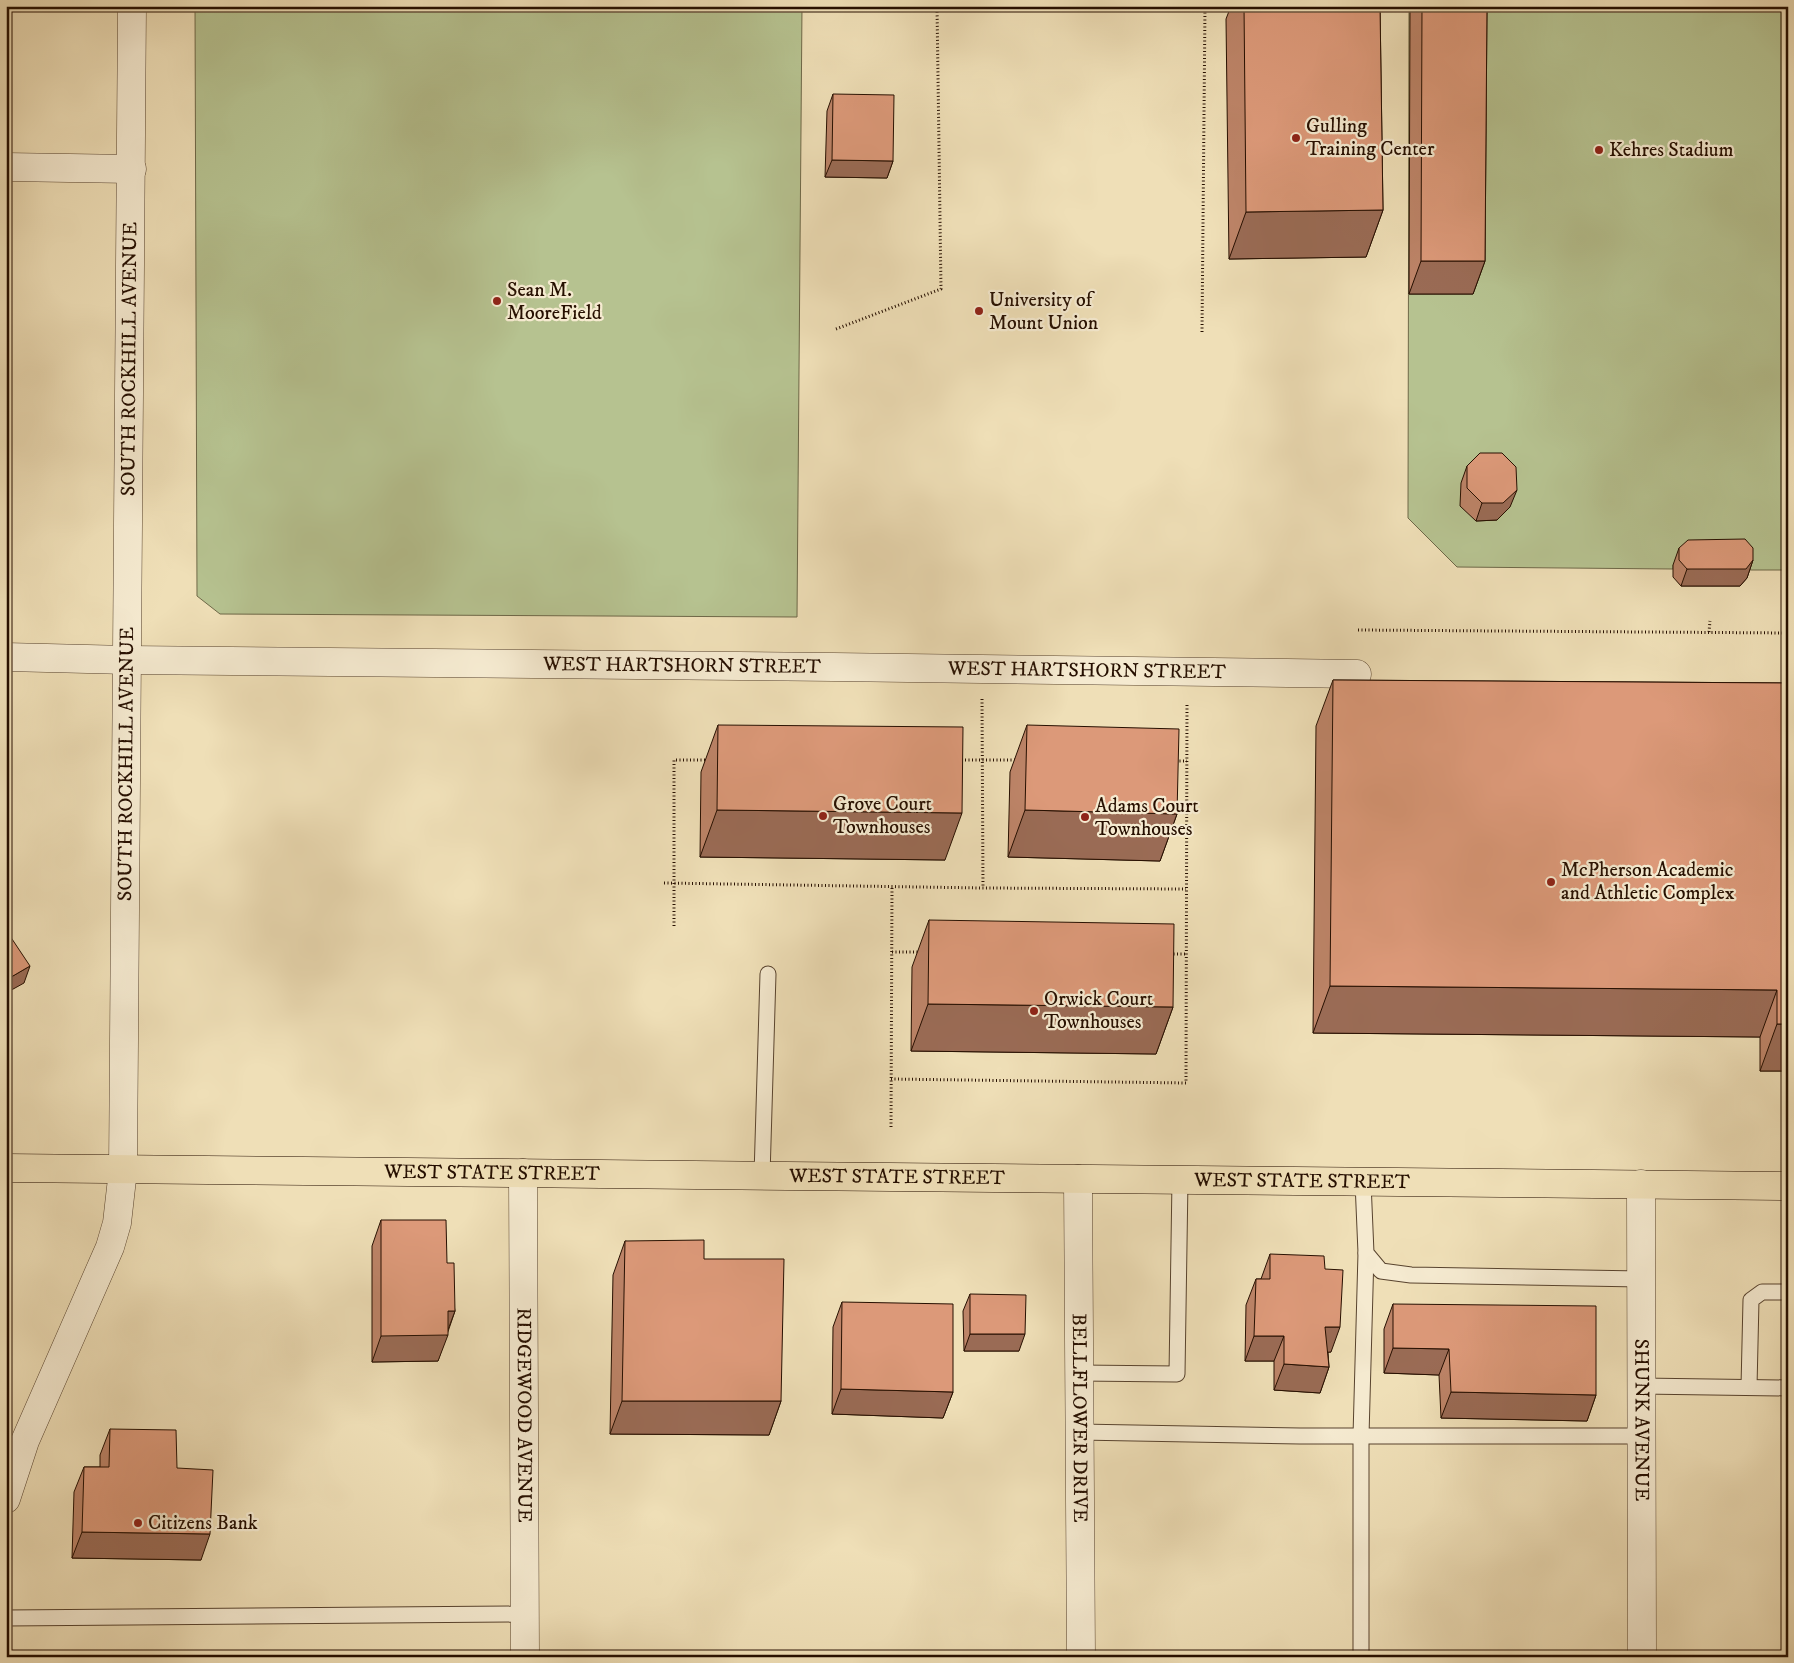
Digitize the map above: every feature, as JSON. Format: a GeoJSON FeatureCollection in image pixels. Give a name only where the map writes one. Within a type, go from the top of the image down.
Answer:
{"type":"FeatureCollection","features":[{"type":"Feature","properties":{"kind":"highway","name":"WEST STATE STREET"},"geometry":{"type":"LineString","coordinates":[[6,1168],[1788,1186]]}},
{"type":"Feature","properties":{"kind":"street","name":"SOUTH ROCKHILL AVENUE"},"geometry":{"type":"LineString","coordinates":[[6,1499],[15,1440],[110,1247],[117,1224],[123,1170],[132,6]]}},
{"type":"Feature","properties":{"kind":"street"},"geometry":{"type":"LineString","coordinates":[[6,168],[132,169]]}},
{"type":"Feature","properties":{"kind":"street","name":"WEST HARTSHORN STREET"},"geometry":{"type":"LineString","coordinates":[[6,657],[1357,674]]}},
{"type":"Feature","properties":{"kind":"street","name":"RIDGEWOOD AVENUE"},"geometry":{"type":"LineString","coordinates":[[523,1174],[525,1657]]}},
{"type":"Feature","properties":{"kind":"street","name":"BELLFLOWER DRIVE"},"geometry":{"type":"LineString","coordinates":[[1078,1179],[1081,1657]]}},
{"type":"Feature","properties":{"kind":"street","name":"SHUNK AVENUE"},"geometry":{"type":"LineString","coordinates":[[1641,1184],[1642,1657]]}},
{"type":"Feature","properties":{"kind":"lane"},"geometry":{"type":"LineString","coordinates":[[762,1176],[768,974]]}},
{"type":"Feature","properties":{"kind":"lane"},"geometry":{"type":"LineString","coordinates":[[1079,1373],[1177,1374],[1180,1180]]}},
{"type":"Feature","properties":{"kind":"lane"},"geometry":{"type":"LineString","coordinates":[[1361,1657],[1361,1436],[1366,1253],[1363,1182]]}},
{"type":"Feature","properties":{"kind":"lane"},"geometry":{"type":"LineString","coordinates":[[1366,1253],[1382,1271],[1411,1275],[1641,1279]]}},
{"type":"Feature","properties":{"kind":"lane"},"geometry":{"type":"LineString","coordinates":[[1749,1388],[1751,1300],[1762,1292],[1788,1292]]}},
{"type":"Feature","properties":{"kind":"lane"},"geometry":{"type":"LineString","coordinates":[[1641,1386],[1788,1388]]}},
{"type":"Feature","properties":{"kind":"lane"},"geometry":{"type":"LineString","coordinates":[[1079,1432],[1361,1436],[1642,1436]]}},
{"type":"Feature","properties":{"kind":"lane"},"geometry":{"type":"LineString","coordinates":[[6,1618],[525,1614]]}},
{"type":"Feature","properties":{"kind":"path"},"geometry":{"type":"LineString","coordinates":[[836,329],[941,289],[937,6]]}},
{"type":"Feature","properties":{"kind":"path"},"geometry":{"type":"LineString","coordinates":[[1202,332],[1205,6]]}},
{"type":"Feature","properties":{"kind":"path"},"geometry":{"type":"LineString","coordinates":[[1709,632],[1710,621]]}},
{"type":"Feature","properties":{"kind":"path"},"geometry":{"type":"LineString","coordinates":[[1358,630],[1788,633]]}},
{"type":"Feature","properties":{"kind":"path"},"geometry":{"type":"LineString","coordinates":[[981,669],[983,888]]}},
{"type":"Feature","properties":{"kind":"path"},"geometry":{"type":"LineString","coordinates":[[891,1079],[1186,1083],[1186,672]]}},
{"type":"Feature","properties":{"kind":"path"},"geometry":{"type":"LineString","coordinates":[[674,926],[674,760],[714,760]]}},
{"type":"Feature","properties":{"kind":"path"},"geometry":{"type":"LineString","coordinates":[[953,760],[1022,760]]}},
{"type":"Feature","properties":{"kind":"path"},"geometry":{"type":"LineString","coordinates":[[1168,761],[1187,761]]}},
{"type":"Feature","properties":{"kind":"path"},"geometry":{"type":"LineString","coordinates":[[664,883],[1186,889]]}},
{"type":"Feature","properties":{"kind":"path"},"geometry":{"type":"LineString","coordinates":[[891,1127],[892,887]]}},
{"type":"Feature","properties":{"kind":"path"},"geometry":{"type":"LineString","coordinates":[[892,952],[921,952]]}},
{"type":"Feature","properties":{"kind":"path"},"geometry":{"type":"LineString","coordinates":[[1168,954],[1187,954]]}},
{"type":"Feature","properties":{"kind":"green space","name":"Sean M. MooreField"},"geometry":{"type":"Polygon","coordinates":[[[195,6],[802,6],[797,617],[220,614],[197,596],[195,6]]]}},
{"type":"Feature","properties":{"kind":"green space","name":"Kehres Stadium"},"geometry":{"type":"Polygon","coordinates":[[[1409,6],[1788,6],[1788,570],[1747,570],[1673,565],[1673,569],[1457,567],[1408,518],[1409,6]]]}},
{"type":"Feature","properties":{"kind":"building","name":"Gulling Training Center"},"geometry":{"type":"Polygon","coordinates":[[[1244,6],[1380,6],[1383,210],[1246,212],[1244,6]]]}},
{"type":"Feature","properties":{"kind":"building"},"geometry":{"type":"Polygon","coordinates":[[[1422,6],[1487,6],[1485,261],[1421,261],[1422,6]]]}},
{"type":"Feature","properties":{"kind":"building"},"geometry":{"type":"Polygon","coordinates":[[[833,94],[894,95],[893,161],[832,160],[833,94]]]}},
{"type":"Feature","properties":{"kind":"building"},"geometry":{"type":"Polygon","coordinates":[[[1480,453],[1502,453],[1516,467],[1517,490],[1503,503],[1482,503],[1467,488],[1467,466],[1480,453]]]}},
{"type":"Feature","properties":{"kind":"building"},"geometry":{"type":"Polygon","coordinates":[[[1745,539],[1753,548],[1753,560],[1746,569],[1687,569],[1679,560],[1679,548],[1688,540],[1745,539]]]}},
{"type":"Feature","properties":{"kind":"building","name":"McPherson Academic and Athletic Complex"},"geometry":{"type":"Polygon","coordinates":[[[1333,680],[1788,683],[1788,1024],[1777,1024],[1777,990],[1330,986],[1333,680]]]}},
{"type":"Feature","properties":{"kind":"building"},"geometry":{"type":"Polygon","coordinates":[[[718,725],[963,727],[962,813],[717,810],[718,725]]]}},
{"type":"Feature","properties":{"kind":"building"},"geometry":{"type":"Polygon","coordinates":[[[1027,725],[1179,729],[1177,814],[1025,810],[1027,725]]]}},
{"type":"Feature","properties":{"kind":"building"},"geometry":{"type":"Polygon","coordinates":[[[929,920],[1174,924],[1173,1007],[928,1004],[929,920]]]}},
{"type":"Feature","properties":{"kind":"building"},"geometry":{"type":"Polygon","coordinates":[[[6,930],[30,966],[6,980],[6,930]]]}},
{"type":"Feature","properties":{"kind":"building"},"geometry":{"type":"Polygon","coordinates":[[[381,1220],[446,1220],[447,1263],[454,1263],[455,1311],[448,1311],[448,1335],[381,1336],[381,1220]]]}},
{"type":"Feature","properties":{"kind":"building"},"geometry":{"type":"Polygon","coordinates":[[[704,1240],[704,1259],[784,1259],[781,1401],[622,1401],[625,1241],[704,1240]]]}},
{"type":"Feature","properties":{"kind":"building"},"geometry":{"type":"Polygon","coordinates":[[[1270,1254],[1324,1256],[1325,1269],[1343,1270],[1340,1327],[1325,1327],[1329,1367],[1284,1364],[1284,1336],[1254,1336],[1256,1279],[1270,1279],[1270,1254]]]}},
{"type":"Feature","properties":{"kind":"building"},"geometry":{"type":"Polygon","coordinates":[[[970,1294],[1026,1295],[1025,1334],[970,1334],[970,1294]]]}},
{"type":"Feature","properties":{"kind":"building"},"geometry":{"type":"Polygon","coordinates":[[[842,1302],[953,1304],[953,1392],[841,1389],[842,1302]]]}},
{"type":"Feature","properties":{"kind":"building"},"geometry":{"type":"Polygon","coordinates":[[[1393,1304],[1596,1306],[1596,1395],[1451,1392],[1449,1349],[1393,1348],[1393,1304]]]}},
{"type":"Feature","properties":{"kind":"building"},"geometry":{"type":"Polygon","coordinates":[[[110,1429],[176,1430],[177,1468],[213,1470],[210,1534],[82,1532],[84,1467],[109,1467],[110,1429]]]}},
{"type":"Feature","properties":{"kind":"place","name":"Gulling Training Center"},"geometry":{"type":"Point","coordinates":[1296,138]}},
{"type":"Feature","properties":{"kind":"place","name":"Kehres Stadium"},"geometry":{"type":"Point","coordinates":[1599,150]}},
{"type":"Feature","properties":{"kind":"place","name":"Sean M. MooreField"},"geometry":{"type":"Point","coordinates":[497,301]}},
{"type":"Feature","properties":{"kind":"place","name":"University of Mount Union"},"geometry":{"type":"Point","coordinates":[979,311]}},
{"type":"Feature","properties":{"kind":"place","name":"Grove Court Townhouses"},"geometry":{"type":"Point","coordinates":[823,816]}},
{"type":"Feature","properties":{"kind":"place","name":"Adams Court Townhouses"},"geometry":{"type":"Point","coordinates":[1085,817]}},
{"type":"Feature","properties":{"kind":"place","name":"McPherson Academic and Athletic Complex"},"geometry":{"type":"Point","coordinates":[1551,882]}},
{"type":"Feature","properties":{"kind":"place","name":"Orwick Court Townhouses"},"geometry":{"type":"Point","coordinates":[1034,1011]}},
{"type":"Feature","properties":{"kind":"place","name":"Citizens Bank"},"geometry":{"type":"Point","coordinates":[138,1523]}}]}
